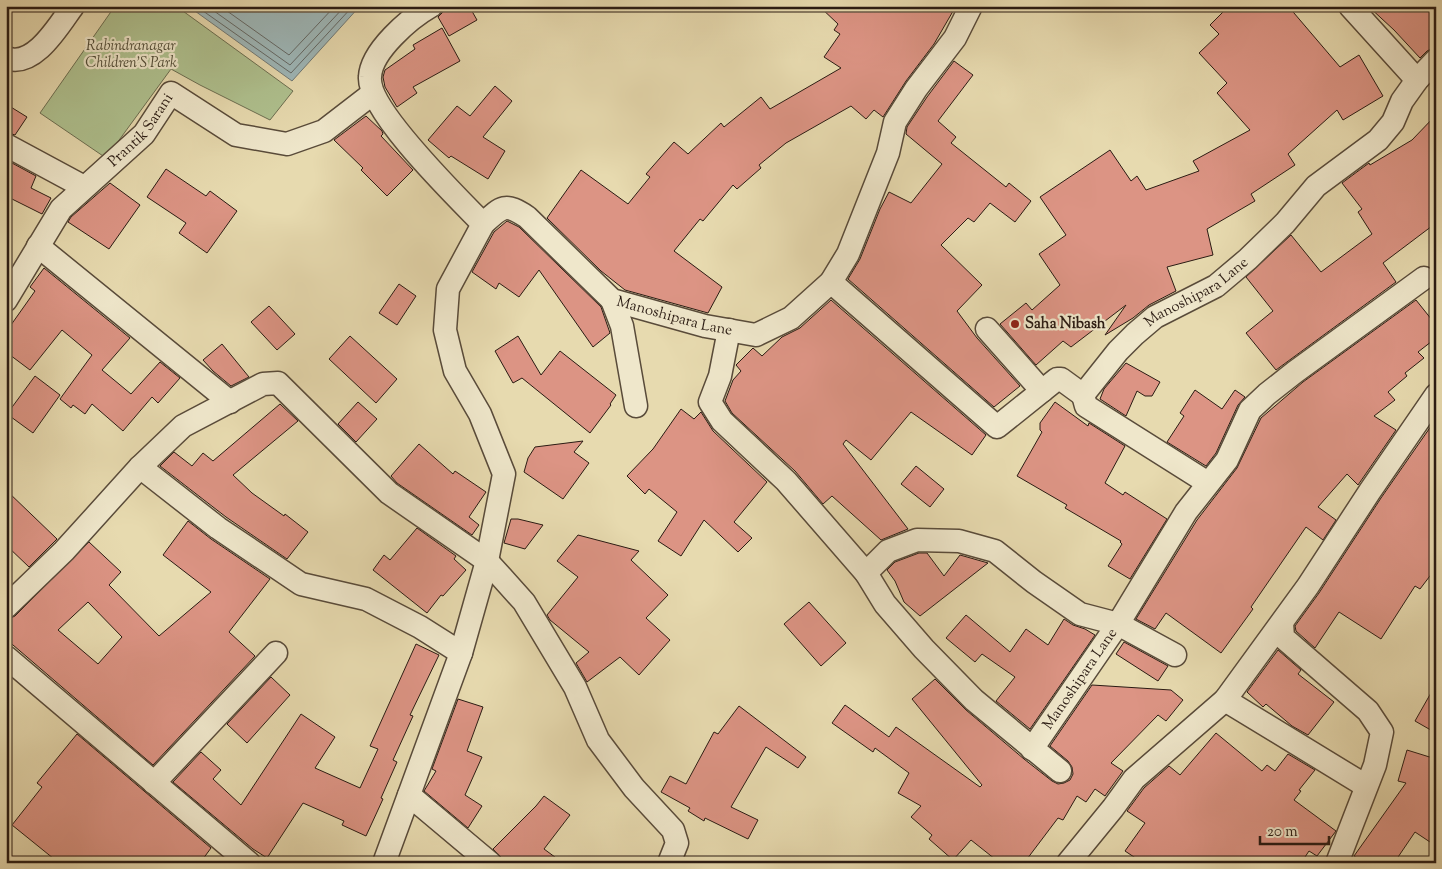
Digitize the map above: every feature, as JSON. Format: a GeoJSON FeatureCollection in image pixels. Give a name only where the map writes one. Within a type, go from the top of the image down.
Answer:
{"type":"FeatureCollection","features":[{"type":"Feature","properties":{"kind":"street"},"geometry":{"type":"LineString","coordinates":[[6,58],[11,60],[23,59],[38,50],[50,38],[73,6]]}},
{"type":"Feature","properties":{"kind":"street","name":"Manoshipara Lane"},"geometry":{"type":"LineString","coordinates":[[484,224],[500,210],[515,208],[527,217],[612,300],[705,326],[756,335],[791,318],[831,282],[848,254],[888,153],[895,122],[916,89],[955,38],[970,6]]}},
{"type":"Feature","properties":{"kind":"street"},"geometry":{"type":"LineString","coordinates":[[1350,6],[1417,80]]}},
{"type":"Feature","properties":{"kind":"street"},"geometry":{"type":"LineString","coordinates":[[384,863],[461,653],[487,561],[504,474],[480,414],[455,371],[445,330],[448,289],[484,224],[414,152],[372,94],[370,77],[375,62],[387,43],[419,9]]}},
{"type":"Feature","properties":{"kind":"street","name":"Manoshipara Lane"},"geometry":{"type":"LineString","coordinates":[[1083,395],[1118,351],[1135,334],[1155,317],[1216,286],[1248,259],[1285,223],[1316,186],[1378,140],[1393,122],[1402,101],[1417,80],[1436,60]]}},
{"type":"Feature","properties":{"kind":"street","name":"Prantik Sarani"},"geometry":{"type":"LineString","coordinates":[[6,300],[61,209],[144,134],[171,93],[236,136],[287,144],[324,131],[372,94]]}},
{"type":"Feature","properties":{"kind":"street"},"geometry":{"type":"LineString","coordinates":[[6,145],[84,187]]}},
{"type":"Feature","properties":{"kind":"street"},"geometry":{"type":"LineString","coordinates":[[38,246],[230,402]]}},
{"type":"Feature","properties":{"kind":"street","name":"Manoshipara Lane"},"geometry":{"type":"LineString","coordinates":[[1032,749],[1118,624],[1186,512],[1227,460],[1250,410],[1267,394],[1424,278]]}},
{"type":"Feature","properties":{"kind":"street"},"geometry":{"type":"LineString","coordinates":[[831,282],[997,427],[1042,390],[1061,378],[1083,395],[1086,406],[1208,484]]}},
{"type":"Feature","properties":{"kind":"street"},"geometry":{"type":"LineString","coordinates":[[612,300],[622,326],[636,406]]}},
{"type":"Feature","properties":{"kind":"street"},"geometry":{"type":"LineString","coordinates":[[987,329],[1042,390]]}},
{"type":"Feature","properties":{"kind":"street"},"geometry":{"type":"LineString","coordinates":[[729,330],[720,376],[710,402],[722,421],[786,481],[866,573],[884,604],[924,649],[974,700],[1060,771]]}},
{"type":"Feature","properties":{"kind":"street"},"geometry":{"type":"LineString","coordinates":[[6,607],[64,551],[140,467],[183,426],[263,384],[278,383],[389,493],[487,561],[524,602],[575,687],[598,740],[634,788],[674,830],[677,843],[669,863]]}},
{"type":"Feature","properties":{"kind":"street"},"geometry":{"type":"LineString","coordinates":[[1068,863],[1134,779],[1225,700],[1282,623],[1436,395]]}},
{"type":"Feature","properties":{"kind":"street"},"geometry":{"type":"LineString","coordinates":[[140,467],[218,528],[301,584],[366,599],[420,627],[461,653]]}},
{"type":"Feature","properties":{"kind":"street"},"geometry":{"type":"LineString","coordinates":[[866,573],[888,551],[916,540],[959,541],[995,551],[1034,582],[1080,614],[1118,624],[1174,655]]}},
{"type":"Feature","properties":{"kind":"street"},"geometry":{"type":"LineString","coordinates":[[1282,623],[1283,637],[1368,711],[1382,732],[1375,765],[1337,863]]}},
{"type":"Feature","properties":{"kind":"street"},"geometry":{"type":"LineString","coordinates":[[154,783],[276,653]]}},
{"type":"Feature","properties":{"kind":"street"},"geometry":{"type":"LineString","coordinates":[[8,661],[249,863]]}},
{"type":"Feature","properties":{"kind":"street"},"geometry":{"type":"LineString","coordinates":[[1225,700],[1366,786]]}},
{"type":"Feature","properties":{"kind":"street"},"geometry":{"type":"LineString","coordinates":[[409,795],[490,863]]}},
{"type":"Feature","properties":{"kind":"green space","name":"Rabindranagar Children'S Park"},"geometry":{"type":"Polygon","coordinates":[[[115,6],[176,6],[293,91],[270,120],[171,69],[106,158],[40,113],[115,6]]]}},
{"type":"Feature","properties":{"kind":"water"},"geometry":{"type":"Polygon","coordinates":[[[188,6],[360,6],[292,81],[188,6]]]}},
{"type":"Feature","properties":{"kind":"building"},"geometry":{"type":"Polygon","coordinates":[[[445,6],[469,6],[477,20],[449,36],[438,17],[445,6]]]}},
{"type":"Feature","properties":{"kind":"building"},"geometry":{"type":"Polygon","coordinates":[[[819,6],[956,6],[934,44],[906,81],[883,117],[874,110],[866,119],[851,106],[786,143],[759,165],[761,168],[737,189],[733,185],[703,221],[700,219],[674,251],[722,287],[708,313],[625,290],[601,271],[547,218],[581,170],[628,204],[650,177],[646,174],[674,142],[688,154],[721,123],[724,127],[761,97],[770,109],[841,68],[824,57],[840,34],[834,30],[838,24],[819,6]]]}},
{"type":"Feature","properties":{"kind":"building"},"geometry":{"type":"Polygon","coordinates":[[[1229,6],[1288,6],[1340,67],[1359,55],[1383,96],[1343,120],[1337,110],[1288,154],[1295,165],[1251,194],[1255,201],[1207,229],[1213,255],[1167,267],[1176,291],[1149,305],[1133,318],[1105,335],[1126,305],[1071,347],[1063,341],[1036,365],[1000,324],[1026,303],[1032,310],[1060,285],[1039,254],[1066,235],[1040,197],[1110,150],[1131,181],[1137,176],[1146,190],[1199,171],[1193,161],[1250,130],[1217,93],[1227,83],[1199,53],[1219,34],[1210,25],[1229,6]]]}},
{"type":"Feature","properties":{"kind":"building"},"geometry":{"type":"Polygon","coordinates":[[[1368,6],[1436,6],[1436,47],[1427,51],[1420,58],[1368,6]]]}},
{"type":"Feature","properties":{"kind":"building"},"geometry":{"type":"Polygon","coordinates":[[[442,28],[460,61],[413,87],[417,93],[397,107],[385,87],[383,77],[385,70],[415,49],[413,45],[442,28]]]}},
{"type":"Feature","properties":{"kind":"building"},"geometry":{"type":"Polygon","coordinates":[[[954,61],[973,75],[938,121],[956,137],[951,143],[1006,187],[1009,183],[1031,201],[1015,222],[990,203],[974,222],[968,218],[941,245],[982,285],[957,311],[977,338],[1020,386],[994,407],[848,279],[860,259],[880,209],[889,192],[911,203],[942,164],[906,134],[907,127],[954,61]]]}},
{"type":"Feature","properties":{"kind":"building"},"geometry":{"type":"Polygon","coordinates":[[[495,86],[512,101],[483,137],[505,151],[488,179],[451,156],[449,158],[428,140],[457,106],[470,116],[495,86]]]}},
{"type":"Feature","properties":{"kind":"building"},"geometry":{"type":"Polygon","coordinates":[[[6,104],[27,117],[15,135],[6,132],[6,104]]]}},
{"type":"Feature","properties":{"kind":"building"},"geometry":{"type":"Polygon","coordinates":[[[1436,115],[1436,223],[1383,263],[1396,282],[1276,370],[1246,333],[1273,311],[1246,277],[1291,235],[1321,272],[1372,234],[1358,212],[1362,209],[1342,183],[1369,163],[1370,165],[1412,140],[1436,115]]]}},
{"type":"Feature","properties":{"kind":"building"},"geometry":{"type":"Polygon","coordinates":[[[366,116],[382,131],[383,134],[381,136],[413,170],[387,196],[361,170],[363,168],[334,140],[366,116]]]}},
{"type":"Feature","properties":{"kind":"building"},"geometry":{"type":"Polygon","coordinates":[[[12,163],[36,176],[31,188],[51,198],[42,214],[6,196],[6,174],[12,163]]]}},
{"type":"Feature","properties":{"kind":"building"},"geometry":{"type":"Polygon","coordinates":[[[166,169],[206,196],[210,191],[237,211],[207,253],[179,233],[186,223],[147,197],[166,169]]]}},
{"type":"Feature","properties":{"kind":"building"},"geometry":{"type":"Polygon","coordinates":[[[110,183],[140,205],[109,249],[68,222],[71,217],[110,183]]]}},
{"type":"Feature","properties":{"kind":"building"},"geometry":{"type":"Polygon","coordinates":[[[507,221],[519,227],[601,307],[610,333],[593,347],[539,270],[519,297],[499,283],[496,289],[472,272],[494,232],[507,221]]]}},
{"type":"Feature","properties":{"kind":"building"},"geometry":{"type":"Polygon","coordinates":[[[44,268],[130,338],[102,370],[131,394],[160,362],[180,378],[158,403],[152,397],[123,431],[92,404],[85,414],[73,405],[71,408],[60,399],[92,355],[62,330],[30,370],[6,352],[6,332],[35,291],[30,287],[44,268]]]}},
{"type":"Feature","properties":{"kind":"building"},"geometry":{"type":"Polygon","coordinates":[[[399,284],[416,296],[397,325],[379,313],[399,284]]]}},
{"type":"Feature","properties":{"kind":"building"},"geometry":{"type":"Polygon","coordinates":[[[831,300],[986,435],[972,455],[911,412],[871,460],[846,440],[843,444],[908,529],[881,540],[832,496],[823,504],[795,471],[732,413],[725,401],[733,380],[741,371],[736,365],[753,348],[762,356],[782,337],[800,328],[831,300]]]}},
{"type":"Feature","properties":{"kind":"building"},"geometry":{"type":"Polygon","coordinates":[[[1416,300],[1436,325],[1436,338],[1418,352],[1424,358],[1405,373],[1407,376],[1388,392],[1395,400],[1374,416],[1396,430],[1358,485],[1347,474],[1318,507],[1336,520],[1323,540],[1306,527],[1251,607],[1253,609],[1221,653],[1166,613],[1155,629],[1136,619],[1197,520],[1237,468],[1261,418],[1303,382],[1416,300]]]}},
{"type":"Feature","properties":{"kind":"building"},"geometry":{"type":"Polygon","coordinates":[[[269,306],[295,334],[277,350],[251,322],[269,306]]]}},
{"type":"Feature","properties":{"kind":"building"},"geometry":{"type":"Polygon","coordinates":[[[350,336],[397,379],[376,403],[329,359],[350,336]]]}},
{"type":"Feature","properties":{"kind":"building"},"geometry":{"type":"Polygon","coordinates":[[[518,336],[541,375],[560,351],[616,395],[611,405],[590,433],[522,378],[513,383],[495,351],[518,336]]]}},
{"type":"Feature","properties":{"kind":"building"},"geometry":{"type":"Polygon","coordinates":[[[222,344],[249,377],[231,386],[203,360],[222,344]]]}},
{"type":"Feature","properties":{"kind":"building"},"geometry":{"type":"Polygon","coordinates":[[[1126,363],[1160,382],[1152,396],[1145,396],[1137,391],[1126,416],[1100,399],[1104,389],[1126,363]]]}},
{"type":"Feature","properties":{"kind":"building"},"geometry":{"type":"Polygon","coordinates":[[[35,376],[60,395],[33,433],[7,414],[35,376]]]}},
{"type":"Feature","properties":{"kind":"building"},"geometry":{"type":"Polygon","coordinates":[[[1195,390],[1222,409],[1235,390],[1245,397],[1238,405],[1216,453],[1206,466],[1167,442],[1184,416],[1180,413],[1195,390]]]}},
{"type":"Feature","properties":{"kind":"building"},"geometry":{"type":"Polygon","coordinates":[[[358,402],[377,419],[356,442],[338,424],[358,402]]]}},
{"type":"Feature","properties":{"kind":"building"},"geometry":{"type":"Polygon","coordinates":[[[1055,402],[1088,426],[1089,423],[1125,446],[1105,483],[1123,495],[1125,492],[1167,519],[1130,579],[1108,566],[1122,544],[1121,541],[1065,508],[1067,505],[1017,476],[1042,432],[1040,430],[1040,423],[1055,402]]]}},
{"type":"Feature","properties":{"kind":"building"},"geometry":{"type":"Polygon","coordinates":[[[280,404],[298,421],[233,475],[252,493],[284,516],[285,514],[308,532],[287,559],[226,517],[160,466],[174,452],[192,466],[203,453],[213,461],[280,404]]]}},
{"type":"Feature","properties":{"kind":"building"},"geometry":{"type":"Polygon","coordinates":[[[681,409],[694,419],[701,412],[713,431],[767,482],[734,522],[752,538],[738,552],[704,520],[681,556],[658,541],[677,512],[649,489],[645,494],[627,476],[653,449],[681,409]]]}},
{"type":"Feature","properties":{"kind":"building"},"geometry":{"type":"Polygon","coordinates":[[[1436,419],[1436,568],[1420,589],[1415,586],[1381,639],[1339,612],[1315,648],[1296,631],[1295,626],[1436,419]]]}},
{"type":"Feature","properties":{"kind":"building"},"geometry":{"type":"Polygon","coordinates":[[[583,441],[574,452],[589,463],[563,499],[524,472],[528,458],[535,447],[583,441]]]}},
{"type":"Feature","properties":{"kind":"building"},"geometry":{"type":"Polygon","coordinates":[[[419,444],[453,474],[455,471],[486,492],[469,517],[479,525],[472,535],[397,483],[391,476],[419,444]]]}},
{"type":"Feature","properties":{"kind":"building"},"geometry":{"type":"Polygon","coordinates":[[[916,466],[944,489],[930,507],[901,484],[916,466]]]}},
{"type":"Feature","properties":{"kind":"building"},"geometry":{"type":"Polygon","coordinates":[[[6,490],[57,539],[29,567],[6,545],[6,490]]]}},
{"type":"Feature","properties":{"kind":"building"},"geometry":{"type":"Polygon","coordinates":[[[511,519],[543,525],[525,549],[504,543],[511,519]]]}},
{"type":"Feature","properties":{"kind":"building"},"geometry":{"type":"Polygon","coordinates":[[[188,521],[270,579],[229,632],[255,656],[153,765],[6,639],[6,620],[15,616],[89,542],[121,572],[109,585],[159,636],[211,592],[163,555],[188,521]],[[88,602],[58,630],[98,664],[122,637],[88,602]]]}},
{"type":"Feature","properties":{"kind":"building"},"geometry":{"type":"Polygon","coordinates":[[[417,528],[456,556],[454,559],[466,570],[443,596],[441,595],[427,613],[373,570],[384,555],[390,560],[417,528]]]}},
{"type":"Feature","properties":{"kind":"building"},"geometry":{"type":"Polygon","coordinates":[[[578,535],[639,551],[631,560],[668,595],[646,618],[670,640],[639,675],[620,657],[587,682],[576,663],[589,652],[550,620],[547,615],[578,577],[557,561],[578,535]]]}},
{"type":"Feature","properties":{"kind":"building"},"geometry":{"type":"Polygon","coordinates":[[[919,553],[927,553],[944,576],[960,555],[988,563],[920,616],[904,602],[895,581],[887,570],[895,562],[919,553]]]}},
{"type":"Feature","properties":{"kind":"building"},"geometry":{"type":"Polygon","coordinates":[[[809,602],[846,643],[821,666],[784,624],[809,602]]]}},
{"type":"Feature","properties":{"kind":"building"},"geometry":{"type":"Polygon","coordinates":[[[966,615],[1010,652],[1026,629],[1048,645],[1064,619],[1095,635],[1030,729],[996,701],[1015,677],[982,654],[975,662],[946,638],[966,615]]]}},
{"type":"Feature","properties":{"kind":"building"},"geometry":{"type":"Polygon","coordinates":[[[1124,642],[1168,666],[1158,681],[1116,654],[1124,642]]]}},
{"type":"Feature","properties":{"kind":"building"},"geometry":{"type":"Polygon","coordinates":[[[416,644],[439,655],[410,715],[413,716],[393,760],[397,762],[366,836],[342,825],[344,821],[303,803],[267,858],[253,849],[173,782],[201,752],[221,770],[213,779],[241,805],[301,714],[335,737],[315,768],[360,788],[378,749],[370,746],[416,644]]]}},
{"type":"Feature","properties":{"kind":"building"},"geometry":{"type":"Polygon","coordinates":[[[1278,650],[1301,670],[1298,674],[1334,702],[1308,735],[1292,726],[1266,704],[1263,707],[1247,692],[1278,650]]]}},
{"type":"Feature","properties":{"kind":"building"},"geometry":{"type":"Polygon","coordinates":[[[271,677],[290,695],[247,743],[227,724],[271,677]]]}},
{"type":"Feature","properties":{"kind":"building"},"geometry":{"type":"Polygon","coordinates":[[[935,679],[966,710],[1024,759],[1058,784],[1070,780],[1073,774],[1072,767],[1068,761],[1050,746],[1092,685],[1171,690],[1183,700],[1166,721],[1158,715],[1111,763],[1123,771],[1105,796],[1095,789],[1086,802],[1077,796],[1063,820],[1058,818],[1024,863],[1000,863],[971,840],[953,860],[929,839],[932,835],[911,817],[921,806],[898,793],[909,773],[875,748],[873,752],[832,723],[845,705],[889,737],[896,727],[980,787],[982,785],[912,699],[935,679]]]}},
{"type":"Feature","properties":{"kind":"building"},"geometry":{"type":"Polygon","coordinates":[[[1436,684],[1436,733],[1415,721],[1436,684]]]}},
{"type":"Feature","properties":{"kind":"building"},"geometry":{"type":"Polygon","coordinates":[[[458,699],[483,707],[467,751],[482,757],[465,795],[482,806],[468,828],[424,791],[436,771],[432,769],[458,699]]]}},
{"type":"Feature","properties":{"kind":"building"},"geometry":{"type":"Polygon","coordinates":[[[739,706],[806,757],[798,768],[766,747],[731,807],[758,820],[748,839],[705,818],[704,821],[688,811],[690,808],[661,792],[670,776],[686,784],[714,732],[718,734],[739,706]]]}},
{"type":"Feature","properties":{"kind":"building"},"geometry":{"type":"Polygon","coordinates":[[[1216,733],[1262,771],[1267,765],[1275,771],[1288,754],[1315,770],[1299,790],[1301,791],[1294,800],[1336,831],[1317,856],[1309,851],[1301,863],[1143,863],[1125,851],[1145,823],[1127,811],[1144,788],[1169,766],[1180,775],[1216,733]]]}},
{"type":"Feature","properties":{"kind":"building"},"geometry":{"type":"Polygon","coordinates":[[[77,734],[211,848],[200,863],[59,863],[12,825],[42,787],[37,783],[77,734]]]}},
{"type":"Feature","properties":{"kind":"building"},"geometry":{"type":"Polygon","coordinates":[[[1407,750],[1436,759],[1436,846],[1415,832],[1394,863],[1364,863],[1354,856],[1406,783],[1398,781],[1407,750]]]}},
{"type":"Feature","properties":{"kind":"building"},"geometry":{"type":"Polygon","coordinates":[[[544,796],[570,815],[544,849],[563,863],[503,863],[502,858],[493,849],[544,796]]]}},
{"type":"Feature","properties":{"kind":"place","name":"Saha Nibash"},"geometry":{"type":"Point","coordinates":[1015,324]}}]}
